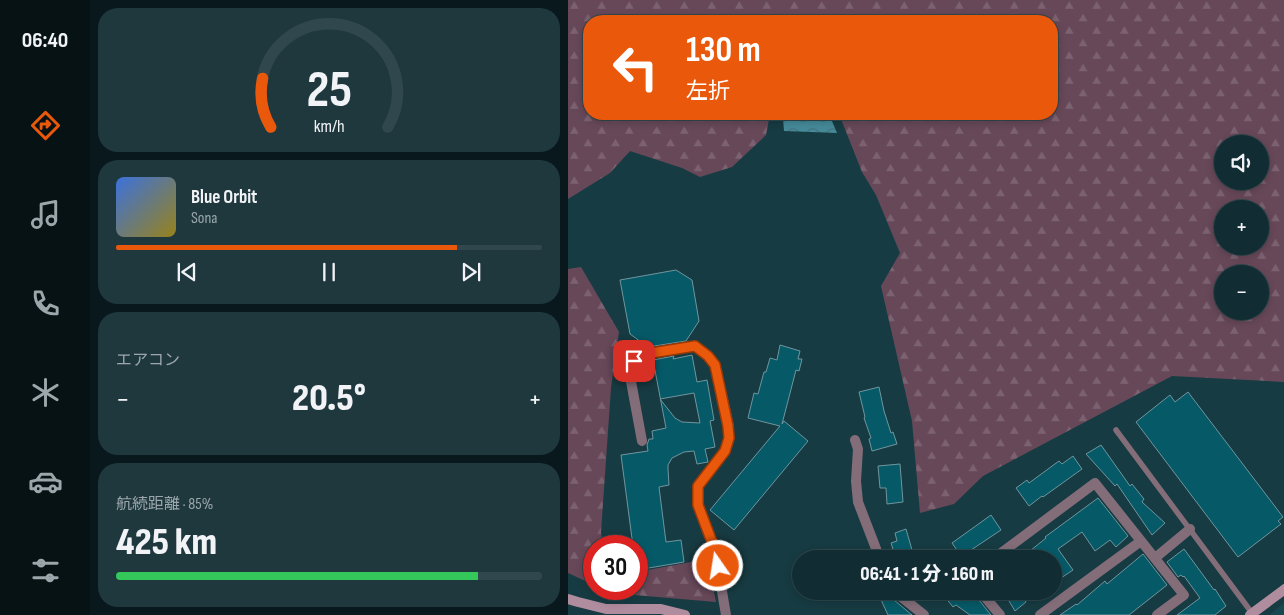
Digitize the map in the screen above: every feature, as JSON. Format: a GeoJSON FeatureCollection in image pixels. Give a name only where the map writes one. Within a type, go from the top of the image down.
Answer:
{"type":"FeatureCollection","features":[{"type":"Feature","properties":{"kind":"street"},"geometry":{"type":"LineString","coordinates":[[642,442],[630,376],[634,361],[645,354],[695,346],[708,356],[715,365],[728,426],[729,438],[725,451],[698,486],[698,505],[715,550],[726,615]]}},
{"type":"Feature","properties":{"kind":"street"},"geometry":{"type":"LineString","coordinates":[[855,440],[858,449],[856,481],[858,502],[877,550]]}},
{"type":"Feature","properties":{"kind":"street"},"geometry":{"type":"LineString","coordinates":[[1005,550],[1095,483],[1184,595],[1156,615]]}},
{"type":"Feature","properties":{"kind":"street"},"geometry":{"type":"LineString","coordinates":[[1155,558],[1190,529]]}},
{"type":"Feature","properties":{"kind":"street"},"geometry":{"type":"LineString","coordinates":[[1040,615],[1141,541]]}},
{"type":"Feature","properties":{"kind":"street"},"geometry":{"type":"LineString","coordinates":[[1251,614],[1284,589]]}},
{"type":"Feature","properties":{"kind":"street"},"geometry":{"type":"LineString","coordinates":[[568,599],[606,609],[661,609],[684,615]]}},
{"type":"Feature","properties":{"kind":"street"},"geometry":{"type":"LineString","coordinates":[[906,600],[924,615]]}},
{"type":"Feature","properties":{"kind":"street"},"geometry":{"type":"LineString","coordinates":[[988,600],[1000,615]]}},
{"type":"Feature","properties":{"kind":"lane"},"geometry":{"type":"LineString","coordinates":[[1116,430],[1251,614]]}},
{"type":"Feature","properties":{"kind":"shaded area"},"geometry":{"type":"Polygon","coordinates":[[[1284,603],[1284,615],[1269,615],[1284,603]]]}},
{"type":"Feature","properties":{"kind":"green space"},"geometry":{"type":"Polygon","coordinates":[[[568,0],[1284,0],[1284,382],[1172,376],[983,476],[954,504],[920,513],[912,421],[881,286],[900,253],[876,195],[862,172],[841,120],[1058,120],[1058,15],[583,15],[583,120],[769,120],[766,135],[732,167],[700,177],[682,168],[630,151],[610,173],[568,199],[568,0]]]}},
{"type":"Feature","properties":{"kind":"green space"},"geometry":{"type":"Polygon","coordinates":[[[581,267],[619,332],[611,388],[601,535],[583,535],[583,580],[568,573],[568,269],[581,267]]]}},
{"type":"Feature","properties":{"kind":"green space"},"geometry":{"type":"Polygon","coordinates":[[[707,559],[716,602],[648,596],[648,570],[707,559]]]}},
{"type":"Feature","properties":{"kind":"water"},"geometry":{"type":"Polygon","coordinates":[[[783,120],[832,120],[837,133],[784,131],[783,120]]]}},
{"type":"Feature","properties":{"kind":"building"},"geometry":{"type":"Polygon","coordinates":[[[676,270],[692,280],[699,321],[686,341],[648,347],[630,334],[620,280],[676,270]]]}},
{"type":"Feature","properties":{"kind":"building"},"geometry":{"type":"Polygon","coordinates":[[[780,345],[800,351],[798,359],[802,359],[799,371],[796,370],[782,424],[784,421],[808,441],[734,530],[710,510],[780,426],[748,418],[754,393],[758,394],[770,358],[777,360],[780,345]]]}},
{"type":"Feature","properties":{"kind":"building"},"geometry":{"type":"Polygon","coordinates":[[[692,355],[697,382],[707,380],[714,420],[710,421],[715,447],[705,449],[708,462],[697,464],[694,451],[684,452],[672,458],[668,465],[669,485],[659,487],[666,542],[681,540],[684,562],[648,568],[648,535],[632,535],[621,455],[648,451],[649,439],[653,439],[652,431],[666,428],[661,400],[675,418],[682,422],[700,423],[694,393],[660,399],[653,360],[674,356],[673,359],[692,355]]]}},
{"type":"Feature","properties":{"kind":"building"},"geometry":{"type":"Polygon","coordinates":[[[879,387],[884,411],[891,433],[893,432],[897,444],[872,451],[869,439],[871,438],[864,418],[859,392],[879,387]]]}},
{"type":"Feature","properties":{"kind":"building"},"geometry":{"type":"Polygon","coordinates":[[[1188,392],[1283,517],[1278,521],[1281,524],[1238,557],[1136,422],[1170,395],[1175,402],[1188,392]]]}},
{"type":"Feature","properties":{"kind":"building"},"geometry":{"type":"Polygon","coordinates":[[[1101,445],[1130,486],[1132,484],[1144,499],[1142,502],[1165,523],[1152,535],[1117,484],[1115,486],[1086,454],[1101,445]]]}},
{"type":"Feature","properties":{"kind":"building"},"geometry":{"type":"Polygon","coordinates":[[[1073,456],[1082,469],[1029,506],[1016,488],[1027,480],[1029,483],[1059,461],[1062,464],[1073,456]]]}},
{"type":"Feature","properties":{"kind":"building"},"geometry":{"type":"Polygon","coordinates":[[[900,464],[903,502],[887,504],[886,488],[880,488],[878,466],[900,464]]]}},
{"type":"Feature","properties":{"kind":"building"},"geometry":{"type":"Polygon","coordinates":[[[1098,498],[1128,536],[1116,547],[1110,540],[1095,551],[1082,532],[1059,550],[1031,550],[1045,537],[1098,498]]]}},
{"type":"Feature","properties":{"kind":"building"},"geometry":{"type":"Polygon","coordinates":[[[991,515],[1001,530],[971,550],[957,550],[952,543],[991,515]]]}},
{"type":"Feature","properties":{"kind":"building"},"geometry":{"type":"Polygon","coordinates":[[[906,529],[912,550],[893,550],[891,543],[897,541],[895,533],[906,529]]]}},
{"type":"Feature","properties":{"kind":"building"},"geometry":{"type":"Polygon","coordinates":[[[1184,549],[1226,606],[1215,615],[1177,615],[1200,598],[1184,576],[1178,577],[1167,562],[1184,549]]]}},
{"type":"Feature","properties":{"kind":"building"},"geometry":{"type":"Polygon","coordinates":[[[1143,554],[1167,585],[1129,615],[1060,615],[1077,605],[1105,581],[1107,584],[1143,554]]]}},
{"type":"Feature","properties":{"kind":"building"},"geometry":{"type":"Polygon","coordinates":[[[1062,555],[1073,570],[1062,577],[1062,555]]]}},
{"type":"Feature","properties":{"kind":"building"},"geometry":{"type":"Polygon","coordinates":[[[881,600],[894,600],[912,615],[888,615],[881,600]]]}},
{"type":"Feature","properties":{"kind":"building"},"geometry":{"type":"Polygon","coordinates":[[[947,600],[979,600],[991,615],[970,615],[956,605],[953,607],[947,600]]]}},
{"type":"Feature","properties":{"kind":"building"},"geometry":{"type":"Polygon","coordinates":[[[1008,600],[1025,600],[1026,602],[1015,611],[1008,600]]]}},
{"type":"Feature","properties":{"kind":"route"},"geometry":{"type":"LineString","coordinates":[[634,361],[645,354],[695,346],[708,356],[715,365],[729,438],[725,451],[698,486],[698,505],[715,550],[718,566]]}}]}
